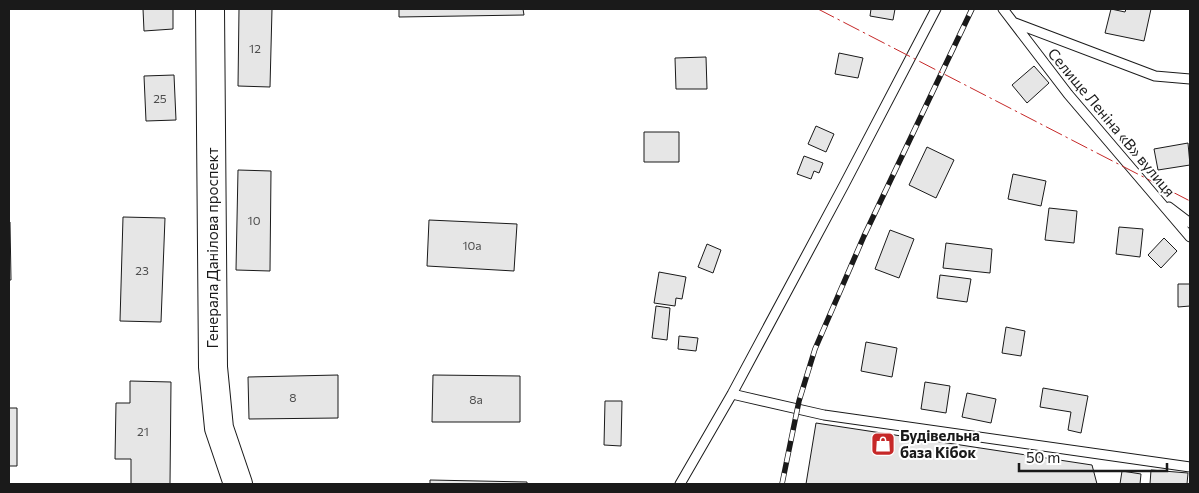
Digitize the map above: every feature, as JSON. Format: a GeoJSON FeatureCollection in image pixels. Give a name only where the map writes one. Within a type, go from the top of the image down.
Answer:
{"type":"FeatureCollection","features":[{"type":"Feature","properties":{"kind":"main road","name":"Генерала Данілова проспект"},"geometry":{"type":"LineString","coordinates":[[210,9],[213,367],[219,428],[238,484]]}},
{"type":"Feature","properties":{"kind":"lane"},"geometry":{"type":"LineString","coordinates":[[680,484],[732,394],[936,9]]}},
{"type":"Feature","properties":{"kind":"lane","name":"Селище Леніна «В» вулиця"},"geometry":{"type":"LineString","coordinates":[[1004,9],[1068,94],[1190,237]]}},
{"type":"Feature","properties":{"kind":"lane","name":"Селище Леніна «В» вулиця"},"geometry":{"type":"LineString","coordinates":[[1014,23],[1155,76],[1190,79]]}},
{"type":"Feature","properties":{"kind":"lane"},"geometry":{"type":"LineString","coordinates":[[1155,196],[1190,223]]}},
{"type":"Feature","properties":{"kind":"lane"},"geometry":{"type":"LineString","coordinates":[[732,394],[824,415],[1190,467]]}},
{"type":"Feature","properties":{"kind":"building"},"geometry":{"type":"Polygon","coordinates":[[[143,9],[173,9],[173,29],[144,31],[143,9]]]}},
{"type":"Feature","properties":{"kind":"building"},"geometry":{"type":"Polygon","coordinates":[[[239,9],[272,9],[270,87],[238,86],[239,9]]]}},
{"type":"Feature","properties":{"kind":"building"},"geometry":{"type":"Polygon","coordinates":[[[399,9],[523,9],[524,15],[399,17],[399,9]]]}},
{"type":"Feature","properties":{"kind":"building"},"geometry":{"type":"Polygon","coordinates":[[[871,9],[895,9],[893,20],[870,16],[871,9]]]}},
{"type":"Feature","properties":{"kind":"building"},"geometry":{"type":"Polygon","coordinates":[[[1111,9],[1125,12],[1126,9],[1151,9],[1144,41],[1105,33],[1111,9]]]}},
{"type":"Feature","properties":{"kind":"building"},"geometry":{"type":"Polygon","coordinates":[[[839,53],[863,58],[858,78],[835,74],[839,53]]]}},
{"type":"Feature","properties":{"kind":"building"},"geometry":{"type":"Polygon","coordinates":[[[706,57],[707,89],[676,89],[675,58],[706,57]]]}},
{"type":"Feature","properties":{"kind":"building"},"geometry":{"type":"Polygon","coordinates":[[[1034,66],[1049,83],[1027,103],[1012,85],[1034,66]]]}},
{"type":"Feature","properties":{"kind":"building"},"geometry":{"type":"Polygon","coordinates":[[[174,75],[176,120],[146,121],[144,76],[174,75]]]}},
{"type":"Feature","properties":{"kind":"building"},"geometry":{"type":"Polygon","coordinates":[[[816,126],[834,134],[826,152],[808,144],[816,126]]]}},
{"type":"Feature","properties":{"kind":"building"},"geometry":{"type":"Polygon","coordinates":[[[644,132],[679,132],[679,162],[644,162],[644,132]]]}},
{"type":"Feature","properties":{"kind":"building"},"geometry":{"type":"Polygon","coordinates":[[[1188,143],[1190,165],[1158,170],[1154,149],[1188,143]]]}},
{"type":"Feature","properties":{"kind":"building"},"geometry":{"type":"Polygon","coordinates":[[[927,147],[954,160],[936,198],[909,185],[927,147]]]}},
{"type":"Feature","properties":{"kind":"building"},"geometry":{"type":"Polygon","coordinates":[[[804,156],[823,163],[819,173],[814,171],[811,179],[797,174],[804,156]]]}},
{"type":"Feature","properties":{"kind":"building"},"geometry":{"type":"Polygon","coordinates":[[[238,170],[271,171],[270,271],[236,270],[238,170]]]}},
{"type":"Feature","properties":{"kind":"building"},"geometry":{"type":"Polygon","coordinates":[[[1013,174],[1046,181],[1041,206],[1008,199],[1013,174]]]}},
{"type":"Feature","properties":{"kind":"building"},"geometry":{"type":"Polygon","coordinates":[[[1049,208],[1077,211],[1074,243],[1045,240],[1049,208]]]}},
{"type":"Feature","properties":{"kind":"building"},"geometry":{"type":"Polygon","coordinates":[[[123,217],[165,218],[161,322],[120,321],[123,217]]]}},
{"type":"Feature","properties":{"kind":"building"},"geometry":{"type":"Polygon","coordinates":[[[429,220],[517,224],[514,271],[427,266],[429,220]]]}},
{"type":"Feature","properties":{"kind":"building"},"geometry":{"type":"Polygon","coordinates":[[[10,222],[11,280],[9,280],[10,222]]]}},
{"type":"Feature","properties":{"kind":"building"},"geometry":{"type":"Polygon","coordinates":[[[1119,227],[1143,229],[1140,257],[1116,254],[1119,227]]]}},
{"type":"Feature","properties":{"kind":"building"},"geometry":{"type":"Polygon","coordinates":[[[890,230],[914,239],[899,278],[875,269],[890,230]]]}},
{"type":"Feature","properties":{"kind":"building"},"geometry":{"type":"Polygon","coordinates":[[[1164,238],[1177,251],[1161,268],[1148,255],[1164,238]]]}},
{"type":"Feature","properties":{"kind":"building"},"geometry":{"type":"Polygon","coordinates":[[[946,243],[992,249],[990,273],[943,268],[946,243]]]}},
{"type":"Feature","properties":{"kind":"building"},"geometry":{"type":"Polygon","coordinates":[[[707,244],[721,250],[713,273],[698,267],[707,244]]]}},
{"type":"Feature","properties":{"kind":"building"},"geometry":{"type":"Polygon","coordinates":[[[659,272],[686,277],[682,299],[676,298],[675,306],[654,303],[659,272]]]}},
{"type":"Feature","properties":{"kind":"building"},"geometry":{"type":"Polygon","coordinates":[[[940,275],[971,279],[967,302],[937,298],[940,275]]]}},
{"type":"Feature","properties":{"kind":"building"},"geometry":{"type":"Polygon","coordinates":[[[1178,284],[1190,284],[1190,306],[1178,307],[1178,284]]]}},
{"type":"Feature","properties":{"kind":"building"},"geometry":{"type":"Polygon","coordinates":[[[656,306],[670,308],[667,340],[652,338],[656,306]]]}},
{"type":"Feature","properties":{"kind":"building"},"geometry":{"type":"Polygon","coordinates":[[[1006,327],[1025,331],[1021,356],[1002,353],[1006,327]]]}},
{"type":"Feature","properties":{"kind":"building"},"geometry":{"type":"Polygon","coordinates":[[[679,336],[698,338],[696,351],[678,349],[679,336]]]}},
{"type":"Feature","properties":{"kind":"building"},"geometry":{"type":"Polygon","coordinates":[[[866,342],[897,348],[892,377],[861,371],[866,342]]]}},
{"type":"Feature","properties":{"kind":"building"},"geometry":{"type":"Polygon","coordinates":[[[338,375],[338,418],[249,419],[248,377],[338,375]]]}},
{"type":"Feature","properties":{"kind":"building"},"geometry":{"type":"Polygon","coordinates":[[[433,375],[520,376],[520,422],[432,422],[433,375]]]}},
{"type":"Feature","properties":{"kind":"building"},"geometry":{"type":"Polygon","coordinates":[[[130,381],[171,382],[170,484],[131,484],[131,459],[115,459],[116,403],[130,403],[130,381]]]}},
{"type":"Feature","properties":{"kind":"building"},"geometry":{"type":"Polygon","coordinates":[[[925,382],[950,386],[946,413],[921,409],[925,382]]]}},
{"type":"Feature","properties":{"kind":"building"},"geometry":{"type":"Polygon","coordinates":[[[1043,388],[1088,396],[1081,433],[1068,430],[1071,412],[1040,407],[1043,388]]]}},
{"type":"Feature","properties":{"kind":"building"},"geometry":{"type":"Polygon","coordinates":[[[967,393],[996,399],[991,423],[962,417],[967,393]]]}},
{"type":"Feature","properties":{"kind":"building"},"geometry":{"type":"Polygon","coordinates":[[[605,401],[622,401],[621,446],[604,445],[605,401]]]}},
{"type":"Feature","properties":{"kind":"building"},"geometry":{"type":"Polygon","coordinates":[[[9,408],[17,408],[17,466],[9,466],[9,408]]]}},
{"type":"Feature","properties":{"kind":"building","name":"Будівельна база Кібок"},"geometry":{"type":"Polygon","coordinates":[[[816,423],[1092,465],[1097,484],[806,484],[816,423]]]}},
{"type":"Feature","properties":{"kind":"building"},"geometry":{"type":"Polygon","coordinates":[[[1151,470],[1188,473],[1187,484],[1150,484],[1151,470]]]}},
{"type":"Feature","properties":{"kind":"building"},"geometry":{"type":"Polygon","coordinates":[[[1122,471],[1141,474],[1140,484],[1120,484],[1122,471]]]}},
{"type":"Feature","properties":{"kind":"building"},"geometry":{"type":"Polygon","coordinates":[[[430,480],[527,482],[527,484],[430,484],[430,480]]]}},
{"type":"Feature","properties":{"kind":"railway"},"geometry":{"type":"LineString","coordinates":[[782,484],[799,401],[815,349],[864,236],[972,9]]}},
{"type":"Feature","properties":{"kind":"power"},"geometry":{"type":"LineString","coordinates":[[818,9],[1190,201]]}},
{"type":"Feature","properties":{"kind":"place","name":"Будівельна база Кібок"},"geometry":{"type":"Point","coordinates":[883,444]}}]}
